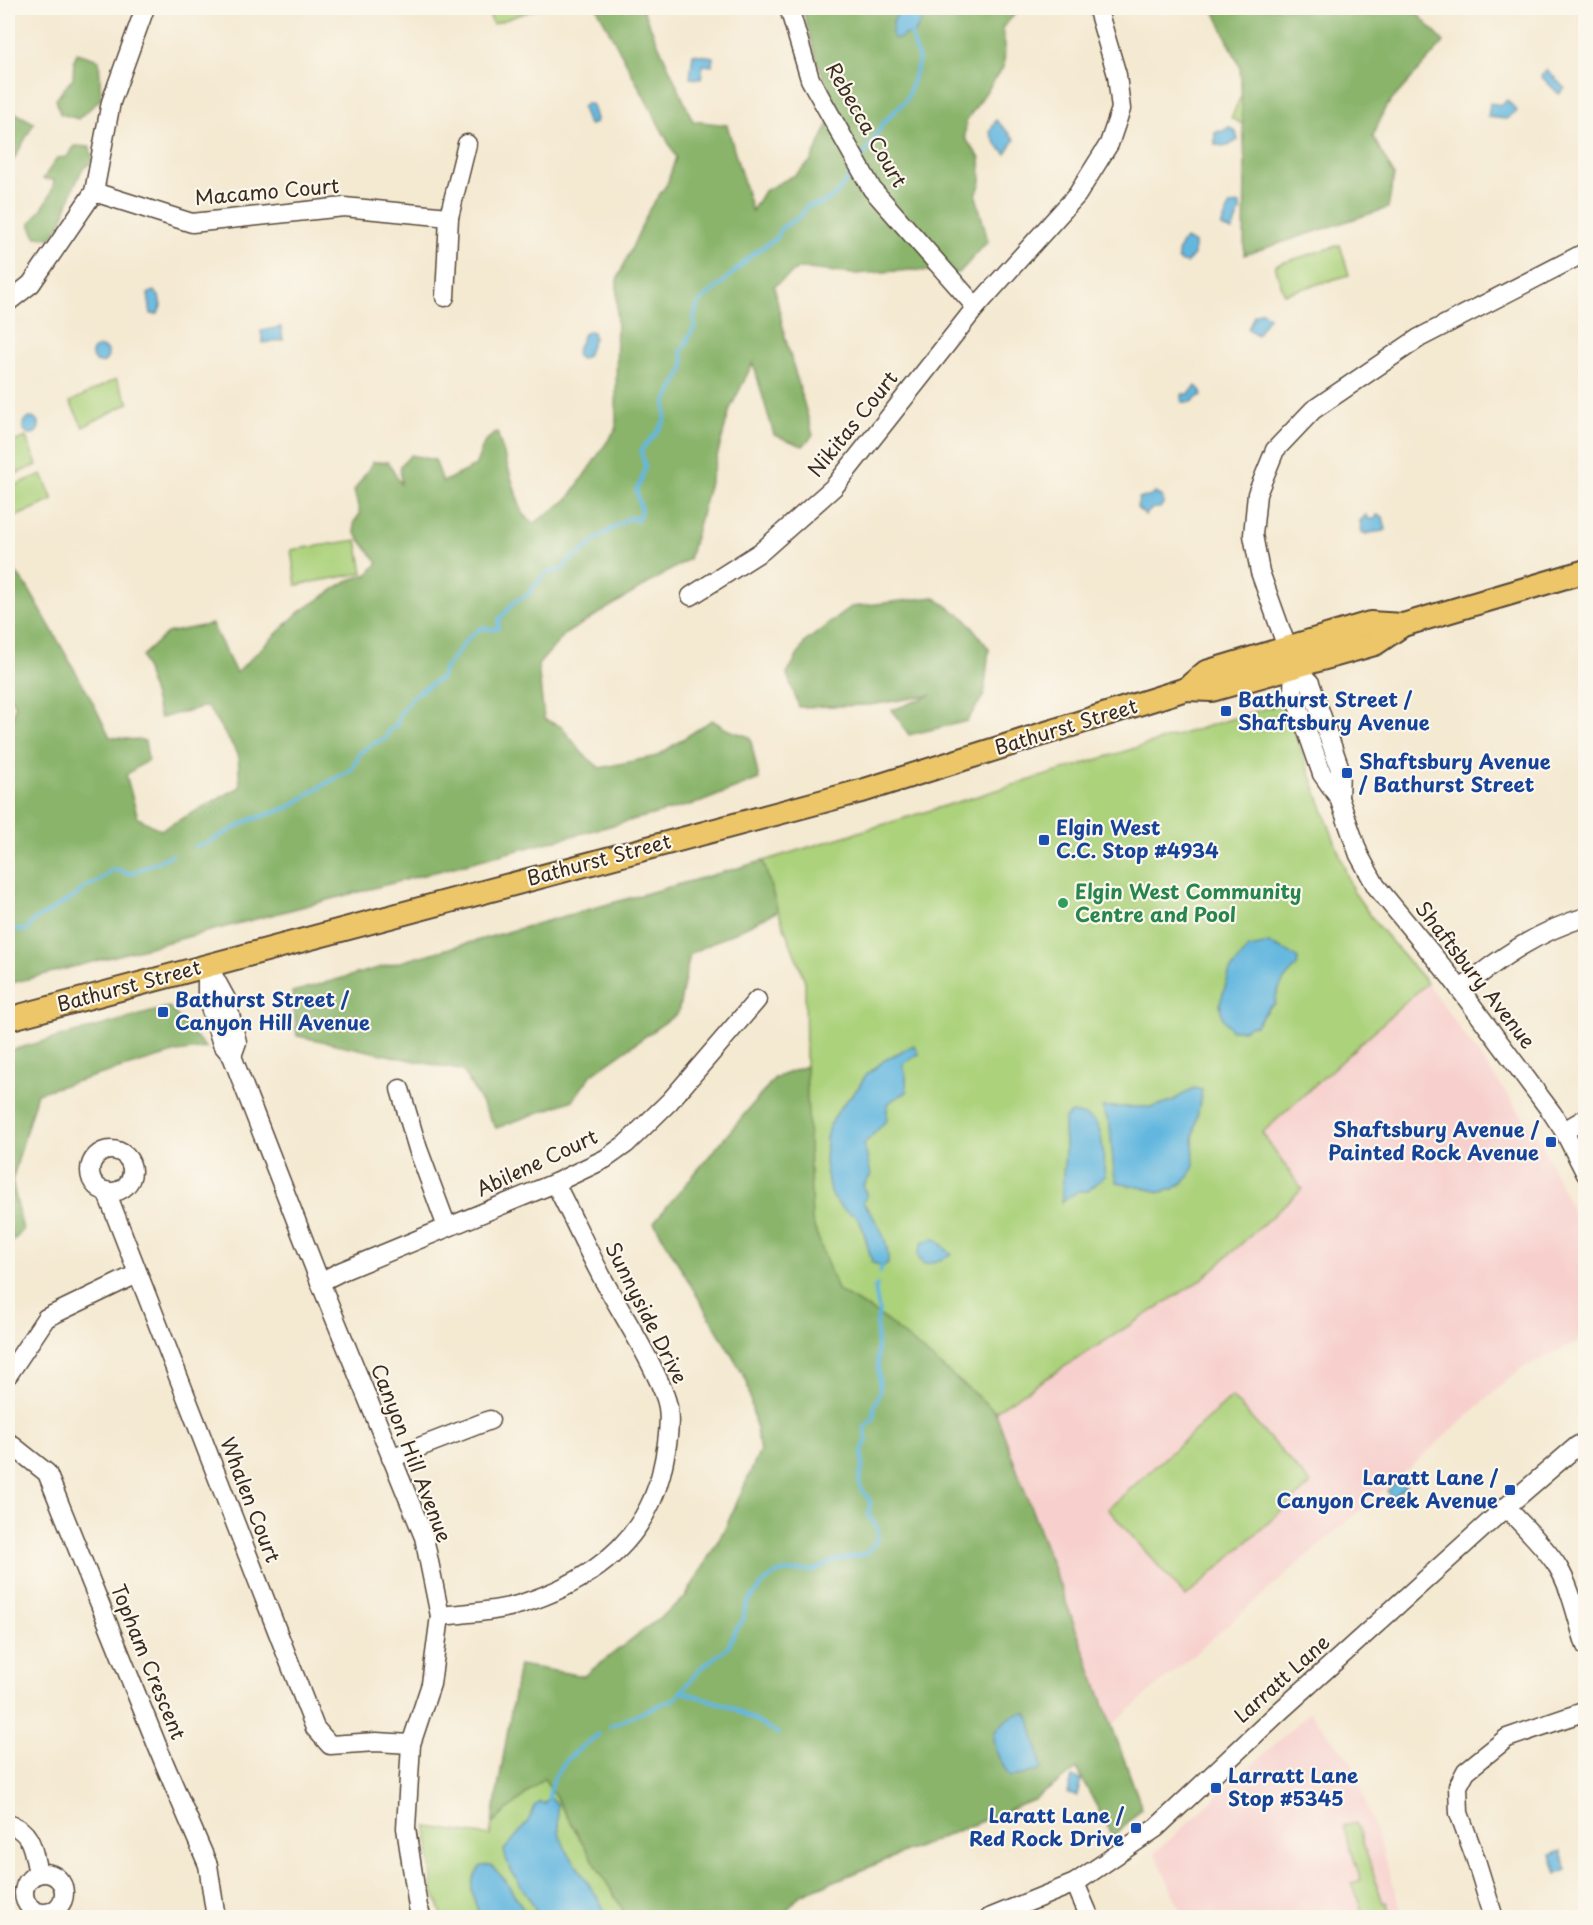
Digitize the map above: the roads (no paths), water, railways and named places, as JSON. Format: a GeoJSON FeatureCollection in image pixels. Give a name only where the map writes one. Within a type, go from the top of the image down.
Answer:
{"type":"FeatureCollection","features":[{"type":"Feature","properties":{"kind":"main road","name":"Bathurst Street"},"geometry":{"type":"LineString","coordinates":[[8,1019],[865,790],[1186,689],[1212,690],[1290,658],[1375,644],[1403,626],[1586,571]]}},
{"type":"Feature","properties":{"kind":"street"},"geometry":{"type":"LineString","coordinates":[[8,302],[31,284],[94,192],[111,102],[145,8]]}},
{"type":"Feature","properties":{"kind":"street","name":"Rebecca Court"},"geometry":{"type":"LineString","coordinates":[[789,8],[810,79],[872,189],[976,307]]}},
{"type":"Feature","properties":{"kind":"street","name":"Nikitas Court"},"geometry":{"type":"LineString","coordinates":[[691,596],[762,551],[834,487],[976,307],[1077,195],[1109,144],[1120,109],[1117,75],[1100,14]]}},
{"type":"Feature","properties":{"kind":"street"},"geometry":{"type":"LineString","coordinates":[[445,297],[449,217],[467,144]]}},
{"type":"Feature","properties":{"kind":"street","name":"Macamo Court"},"geometry":{"type":"LineString","coordinates":[[94,192],[192,223],[344,207],[449,217]]}},
{"type":"Feature","properties":{"kind":"street","name":"Shaftsbury Avenue"},"geometry":{"type":"LineString","coordinates":[[1586,252],[1419,338],[1313,411],[1275,450],[1257,494],[1253,535],[1260,572],[1290,658],[1310,683],[1340,769],[1339,798],[1356,849],[1376,886],[1460,990],[1539,1095],[1564,1131],[1586,1174]]}},
{"type":"Feature","properties":{"kind":"street"},"geometry":{"type":"LineString","coordinates":[[1460,990],[1520,947],[1557,927],[1586,917]]}},
{"type":"Feature","properties":{"kind":"street","name":"Canyon Hill Avenue"},"geometry":{"type":"LineString","coordinates":[[207,965],[207,998],[222,1044],[232,1056],[320,1282],[424,1537],[440,1616],[431,1684],[411,1744],[406,1828],[418,1907],[422,1917]]}},
{"type":"Feature","properties":{"kind":"street","name":"Abilene Court"},"geometry":{"type":"LineString","coordinates":[[320,1282],[555,1183],[605,1159],[626,1144],[670,1101],[757,1000]]}},
{"type":"Feature","properties":{"kind":"street"},"geometry":{"type":"LineString","coordinates":[[400,1089],[418,1149],[447,1227]]}},
{"type":"Feature","properties":{"kind":"street"},"geometry":{"type":"LineString","coordinates":[[1564,1131],[1586,1118]]}},
{"type":"Feature","properties":{"kind":"street","name":"Sunnyside Drive"},"geometry":{"type":"LineString","coordinates":[[440,1616],[521,1604],[590,1573],[620,1550],[634,1532],[648,1509],[661,1474],[669,1432],[668,1406],[662,1387],[646,1354],[604,1281],[555,1183]]}},
{"type":"Feature","properties":{"kind":"street","name":"Whalen Court"},"geometry":{"type":"LineString","coordinates":[[106,1191],[315,1728],[330,1745],[376,1742],[411,1744]]}},
{"type":"Feature","properties":{"kind":"street"},"geometry":{"type":"LineString","coordinates":[[8,1376],[46,1318],[137,1274]]}},
{"type":"Feature","properties":{"kind":"street"},"geometry":{"type":"LineString","coordinates":[[391,1458],[490,1420]]}},
{"type":"Feature","properties":{"kind":"street","name":"Larratt Lane"},"geometry":{"type":"LineString","coordinates":[[989,1917],[1075,1882],[1156,1827],[1279,1712],[1506,1507],[1577,1446],[1586,1441]]}},
{"type":"Feature","properties":{"kind":"street","name":"Topham Crescent"},"geometry":{"type":"LineString","coordinates":[[8,1442],[47,1473],[208,1865],[216,1917]]}},
{"type":"Feature","properties":{"kind":"street"},"geometry":{"type":"LineString","coordinates":[[1506,1507],[1557,1566],[1567,1587],[1586,1646]]}},
{"type":"Feature","properties":{"kind":"street"},"geometry":{"type":"LineString","coordinates":[[1494,1917],[1459,1813],[1458,1786],[1466,1771],[1507,1738],[1586,1711]]}},
{"type":"Feature","properties":{"kind":"street"},"geometry":{"type":"LineString","coordinates":[[8,1824],[19,1827],[28,1836],[38,1874]]}},
{"type":"Feature","properties":{"kind":"street"},"geometry":{"type":"LineString","coordinates":[[1075,1882],[1090,1917]]}},
{"type":"Feature","properties":{"kind":"water"},"geometry":{"type":"Polygon","coordinates":[[[900,8],[934,8],[919,24],[916,32],[895,39],[892,34],[893,26],[900,8]]]}},
{"type":"Feature","properties":{"kind":"water"},"geometry":{"type":"Polygon","coordinates":[[[693,54],[713,57],[712,66],[703,65],[701,79],[690,78],[693,54]]]}},
{"type":"Feature","properties":{"kind":"water"},"geometry":{"type":"Polygon","coordinates":[[[1547,70],[1565,88],[1559,94],[1541,76],[1547,70]]]}},
{"type":"Feature","properties":{"kind":"water"},"geometry":{"type":"Polygon","coordinates":[[[1507,100],[1517,111],[1506,119],[1488,117],[1490,103],[1502,105],[1507,100]]]}},
{"type":"Feature","properties":{"kind":"water"},"geometry":{"type":"Polygon","coordinates":[[[588,103],[592,105],[596,119],[595,123],[590,125],[582,108],[588,103]]]}},
{"type":"Feature","properties":{"kind":"water"},"geometry":{"type":"Polygon","coordinates":[[[996,120],[1015,139],[1006,154],[997,145],[990,132],[996,120]]]}},
{"type":"Feature","properties":{"kind":"water"},"geometry":{"type":"Polygon","coordinates":[[[1229,127],[1236,132],[1238,140],[1228,146],[1215,145],[1215,132],[1229,127]]]}},
{"type":"Feature","properties":{"kind":"water"},"geometry":{"type":"Polygon","coordinates":[[[1240,204],[1240,211],[1232,231],[1221,227],[1230,205],[1240,204]]]}},
{"type":"Feature","properties":{"kind":"water"},"geometry":{"type":"Polygon","coordinates":[[[1185,239],[1194,243],[1194,255],[1186,263],[1179,261],[1178,255],[1185,239]]]}},
{"type":"Feature","properties":{"kind":"water"},"geometry":{"type":"Polygon","coordinates":[[[154,291],[159,296],[161,306],[158,314],[151,314],[148,294],[154,291]]]}},
{"type":"Feature","properties":{"kind":"water"},"geometry":{"type":"Polygon","coordinates":[[[1262,311],[1269,317],[1257,335],[1248,329],[1254,315],[1262,311]]]}},
{"type":"Feature","properties":{"kind":"water"},"geometry":{"type":"Polygon","coordinates":[[[281,327],[283,340],[263,343],[261,331],[281,327]]]}},
{"type":"Feature","properties":{"kind":"water"},"geometry":{"type":"Polygon","coordinates":[[[588,331],[593,332],[594,338],[587,356],[581,359],[576,352],[584,334],[588,331]]]}},
{"type":"Feature","properties":{"kind":"water"},"geometry":{"type":"Polygon","coordinates":[[[97,347],[103,347],[108,355],[106,361],[97,363],[92,358],[92,352],[97,347]]]}},
{"type":"Feature","properties":{"kind":"water"},"geometry":{"type":"Polygon","coordinates":[[[1196,386],[1202,396],[1192,402],[1182,402],[1182,394],[1189,394],[1196,386]]]}},
{"type":"Feature","properties":{"kind":"water"},"geometry":{"type":"Polygon","coordinates":[[[28,418],[34,418],[39,426],[37,432],[28,434],[23,429],[23,423],[28,418]]]}},
{"type":"Feature","properties":{"kind":"water"},"geometry":{"type":"Polygon","coordinates":[[[1155,493],[1162,497],[1164,502],[1160,508],[1153,508],[1145,515],[1137,508],[1139,498],[1149,497],[1155,493]]]}},
{"type":"Feature","properties":{"kind":"water"},"geometry":{"type":"Polygon","coordinates":[[[1366,515],[1369,519],[1375,519],[1377,515],[1383,517],[1386,530],[1366,534],[1362,532],[1360,521],[1366,515]]]}},
{"type":"Feature","properties":{"kind":"water"},"geometry":{"type":"Polygon","coordinates":[[[1268,943],[1287,951],[1298,959],[1297,966],[1282,983],[1275,1004],[1269,1007],[1256,1025],[1244,1030],[1231,1030],[1222,1017],[1220,1003],[1230,971],[1248,948],[1268,943]]]}},
{"type":"Feature","properties":{"kind":"water"},"geometry":{"type":"Polygon","coordinates":[[[914,1045],[919,1054],[903,1064],[907,1092],[888,1104],[887,1120],[864,1144],[871,1175],[863,1186],[867,1196],[863,1202],[884,1238],[888,1263],[882,1267],[872,1262],[862,1226],[856,1216],[842,1209],[830,1193],[825,1163],[826,1138],[829,1127],[840,1108],[866,1075],[885,1060],[914,1045]]]}},
{"type":"Feature","properties":{"kind":"water"},"geometry":{"type":"Polygon","coordinates":[[[1194,1088],[1202,1090],[1193,1139],[1194,1165],[1189,1177],[1174,1189],[1160,1192],[1117,1182],[1114,1173],[1110,1126],[1102,1107],[1152,1107],[1172,1101],[1194,1088]]]}},
{"type":"Feature","properties":{"kind":"water"},"geometry":{"type":"Polygon","coordinates":[[[1072,1113],[1090,1118],[1098,1127],[1102,1140],[1105,1176],[1088,1191],[1078,1191],[1062,1202],[1064,1122],[1065,1118],[1072,1113]]]}},
{"type":"Feature","properties":{"kind":"water"},"geometry":{"type":"Polygon","coordinates":[[[932,1238],[952,1255],[923,1264],[918,1253],[923,1242],[932,1238]]]}},
{"type":"Feature","properties":{"kind":"water"},"geometry":{"type":"Polygon","coordinates":[[[1400,1479],[1406,1486],[1393,1498],[1387,1491],[1400,1479]]]}},
{"type":"Feature","properties":{"kind":"water"},"geometry":{"type":"Polygon","coordinates":[[[1027,1713],[1042,1769],[1010,1777],[998,1756],[994,1733],[1008,1719],[1027,1713]]]}},
{"type":"Feature","properties":{"kind":"water"},"geometry":{"type":"Polygon","coordinates":[[[1072,1777],[1081,1779],[1077,1796],[1068,1794],[1072,1777]]]}},
{"type":"Feature","properties":{"kind":"water"},"geometry":{"type":"Polygon","coordinates":[[[550,1798],[557,1804],[559,1832],[565,1848],[608,1917],[480,1917],[472,1891],[473,1879],[481,1866],[491,1865],[505,1880],[525,1912],[534,1914],[535,1908],[513,1873],[504,1850],[518,1835],[535,1805],[540,1802],[545,1804],[550,1798]]]}},
{"type":"Feature","properties":{"kind":"water"},"geometry":{"type":"Polygon","coordinates":[[[1561,1851],[1567,1870],[1557,1874],[1551,1855],[1561,1851]]]}},
{"type":"Feature","properties":{"kind":"waterway"},"geometry":{"type":"LineString","coordinates":[[864,155],[884,122],[905,101],[909,93],[919,60],[911,35]]}},
{"type":"Feature","properties":{"kind":"waterway"},"geometry":{"type":"LineString","coordinates":[[195,846],[207,843],[250,820],[288,808],[351,770],[360,753],[372,744],[385,739],[390,729],[396,726],[400,714],[414,695],[441,678],[446,667],[470,636],[485,627],[490,630],[498,628],[499,620],[514,602],[528,595],[547,573],[563,569],[570,560],[594,541],[631,517],[637,521],[641,510],[636,490],[645,467],[641,452],[665,420],[666,402],[683,370],[684,362],[681,351],[695,327],[694,317],[697,306],[754,253],[777,238],[781,228],[800,217],[807,206],[822,203],[834,196],[852,173]]}},
{"type":"Feature","properties":{"kind":"waterway"},"geometry":{"type":"LineString","coordinates":[[8,934],[15,929],[26,931],[35,919],[78,894],[114,869],[130,874],[172,855]]}},
{"type":"Feature","properties":{"kind":"waterway"},"geometry":{"type":"LineString","coordinates":[[880,1272],[882,1267]]}},
{"type":"Feature","properties":{"kind":"waterway"},"geometry":{"type":"LineString","coordinates":[[610,1726],[676,1698],[700,1669],[729,1646],[735,1630],[743,1621],[746,1605],[763,1584],[774,1575],[781,1572],[814,1570],[836,1560],[865,1554],[871,1549],[878,1537],[877,1527],[869,1517],[870,1501],[859,1481],[863,1464],[862,1451],[867,1440],[865,1427],[874,1418],[874,1407],[880,1391],[877,1352],[879,1311],[875,1288],[877,1285]]}},
{"type":"Feature","properties":{"kind":"waterway"},"geometry":{"type":"LineString","coordinates":[[683,1692],[729,1706],[779,1734]]}},
{"type":"Feature","properties":{"kind":"waterway"},"geometry":{"type":"LineString","coordinates":[[549,1798],[551,1787],[560,1768],[573,1754],[599,1734]]}},
{"type":"Feature","properties":{"kind":"place","name":"Bathurst Street / Shaftsbury Avenue"},"geometry":{"type":"Point","coordinates":[1226,711]}},
{"type":"Feature","properties":{"kind":"place","name":"Shaftsbury Avenue / Bathurst Street"},"geometry":{"type":"Point","coordinates":[1347,773]}},
{"type":"Feature","properties":{"kind":"place","name":"Elgin West C.C. Stop #4934"},"geometry":{"type":"Point","coordinates":[1044,840]}},
{"type":"Feature","properties":{"kind":"place","name":"Elgin West Community Centre and Pool"},"geometry":{"type":"Point","coordinates":[1063,903]}},
{"type":"Feature","properties":{"kind":"place","name":"Bathurst Street / Canyon Hill Avenue"},"geometry":{"type":"Point","coordinates":[163,1012]}},
{"type":"Feature","properties":{"kind":"place","name":"Shaftsbury Avenue / Painted Rock Avenue"},"geometry":{"type":"Point","coordinates":[1551,1142]}},
{"type":"Feature","properties":{"kind":"place","name":"Laratt Lane / Canyon Creek Avenue"},"geometry":{"type":"Point","coordinates":[1510,1490]}},
{"type":"Feature","properties":{"kind":"place","name":"Larratt Lane Stop #5345"},"geometry":{"type":"Point","coordinates":[1216,1788]}},
{"type":"Feature","properties":{"kind":"place","name":"Laratt Lane / Red Rock Drive"},"geometry":{"type":"Point","coordinates":[1136,1828]}}]}
